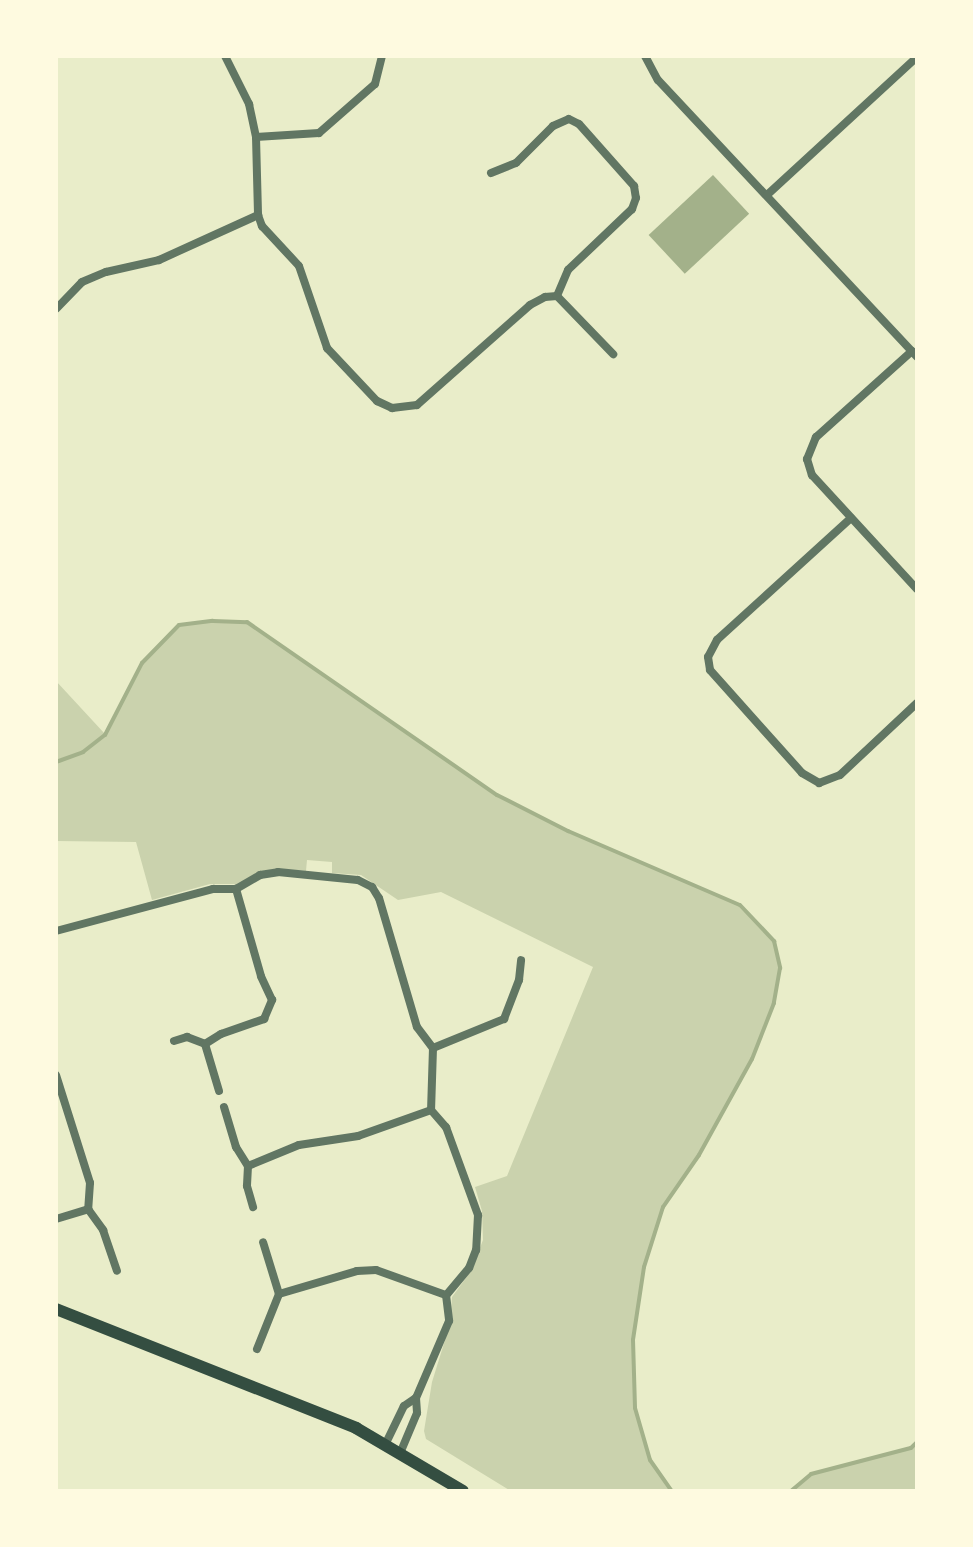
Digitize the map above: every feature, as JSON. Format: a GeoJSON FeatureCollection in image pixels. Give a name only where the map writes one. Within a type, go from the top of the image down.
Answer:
{"type":"FeatureCollection","features":[{"type":"Feature","properties":{"kind":"main road"},"geometry":{"type":"LineString","coordinates":[[56,1309],[316,1409],[401,1451],[463,1491]]}},
{"type":"Feature","properties":{"kind":"street"},"geometry":{"type":"LineString","coordinates":[[225,56],[249,104],[256,137],[258,215],[262,226],[299,266],[327,348],[377,401],[392,408],[410,408],[426,399],[530,305],[545,297],[557,296]]}},
{"type":"Feature","properties":{"kind":"street"},"geometry":{"type":"LineString","coordinates":[[256,137],[319,133],[375,84],[382,56]]}},
{"type":"Feature","properties":{"kind":"street"},"geometry":{"type":"LineString","coordinates":[[645,56],[658,80],[914,354],[810,445],[807,459],[812,475],[917,589]]}},
{"type":"Feature","properties":{"kind":"street"},"geometry":{"type":"LineString","coordinates":[[767,195],[917,57]]}},
{"type":"Feature","properties":{"kind":"street"},"geometry":{"type":"LineString","coordinates":[[491,173],[516,163],[553,126],[569,119],[579,124],[634,186],[632,209],[568,270],[557,296]]}},
{"type":"Feature","properties":{"kind":"street"},"geometry":{"type":"LineString","coordinates":[[56,309],[82,282],[106,272],[159,260],[258,215]]}},
{"type":"Feature","properties":{"kind":"street"},"geometry":{"type":"LineString","coordinates":[[557,296],[613,354]]}},
{"type":"Feature","properties":{"kind":"street"},"geometry":{"type":"LineString","coordinates":[[851,518],[717,640],[708,657],[715,678],[802,773],[819,783],[840,775],[917,703]]}},
{"type":"Feature","properties":{"kind":"street"},"geometry":{"type":"LineString","coordinates":[[56,931],[213,889],[236,889],[260,875],[278,872],[358,880],[372,887],[379,898],[417,1027],[433,1048],[431,1110],[446,1127],[478,1215],[476,1250],[469,1268],[446,1295],[449,1321],[416,1398],[417,1413],[401,1451]]}},
{"type":"Feature","properties":{"kind":"street"},"geometry":{"type":"LineString","coordinates":[[174,1041],[187,1037],[205,1044],[264,1019],[272,1000],[261,976],[236,889]]}},
{"type":"Feature","properties":{"kind":"street"},"geometry":{"type":"LineString","coordinates":[[433,1048],[504,1019],[519,980],[521,960]]}},
{"type":"Feature","properties":{"kind":"street"},"geometry":{"type":"LineString","coordinates":[[205,1044],[219,1091]]}},
{"type":"Feature","properties":{"kind":"street"},"geometry":{"type":"LineString","coordinates":[[56,1075],[90,1183],[88,1209],[103,1230],[117,1271]]}},
{"type":"Feature","properties":{"kind":"street"},"geometry":{"type":"LineString","coordinates":[[224,1107],[236,1147],[248,1166],[247,1186],[253,1207]]}},
{"type":"Feature","properties":{"kind":"street"},"geometry":{"type":"LineString","coordinates":[[248,1166],[299,1145],[358,1136],[431,1110]]}},
{"type":"Feature","properties":{"kind":"street"},"geometry":{"type":"LineString","coordinates":[[56,1219],[88,1209]]}},
{"type":"Feature","properties":{"kind":"street"},"geometry":{"type":"LineString","coordinates":[[257,1349],[279,1294],[263,1242]]}},
{"type":"Feature","properties":{"kind":"street"},"geometry":{"type":"LineString","coordinates":[[279,1294],[357,1271],[376,1270],[446,1295]]}},
{"type":"Feature","properties":{"kind":"street"},"geometry":{"type":"LineString","coordinates":[[386,1443],[404,1406],[416,1398]]}},
{"type":"Feature","properties":{"kind":"shaded area"},"geometry":{"type":"Polygon","coordinates":[[[713,175],[749,214],[685,274],[649,235],[713,175]]]}},
{"type":"Feature","properties":{"kind":"shaded area"},"geometry":{"type":"Polygon","coordinates":[[[213,621],[247,622],[497,795],[568,831],[740,905],[774,941],[780,968],[774,1003],[752,1059],[699,1155],[663,1207],[644,1267],[633,1340],[635,1408],[650,1460],[672,1491],[511,1491],[426,1439],[424,1431],[432,1382],[450,1324],[452,1297],[471,1271],[483,1240],[482,1211],[475,1187],[507,1176],[593,967],[441,892],[398,900],[361,875],[332,873],[332,862],[307,860],[306,871],[273,869],[237,884],[210,884],[152,900],[136,842],[56,841],[56,681],[105,734],[142,663],[162,641],[179,625],[213,621]]]}},
{"type":"Feature","properties":{"kind":"shaded area"},"geometry":{"type":"Polygon","coordinates":[[[917,1442],[917,1491],[791,1491],[811,1474],[911,1448],[917,1442]]]}},
{"type":"Feature","properties":{"kind":"waterway"},"geometry":{"type":"LineString","coordinates":[[56,762],[83,752],[105,735],[142,663],[179,625],[213,621],[247,622],[497,795],[568,831],[740,905],[774,941],[780,968],[774,1003],[752,1059],[699,1155],[663,1207],[644,1267],[633,1340],[635,1408],[650,1460],[672,1491]]}},
{"type":"Feature","properties":{"kind":"waterway"},"geometry":{"type":"LineString","coordinates":[[791,1491],[811,1474],[911,1448],[917,1442]]}}]}
